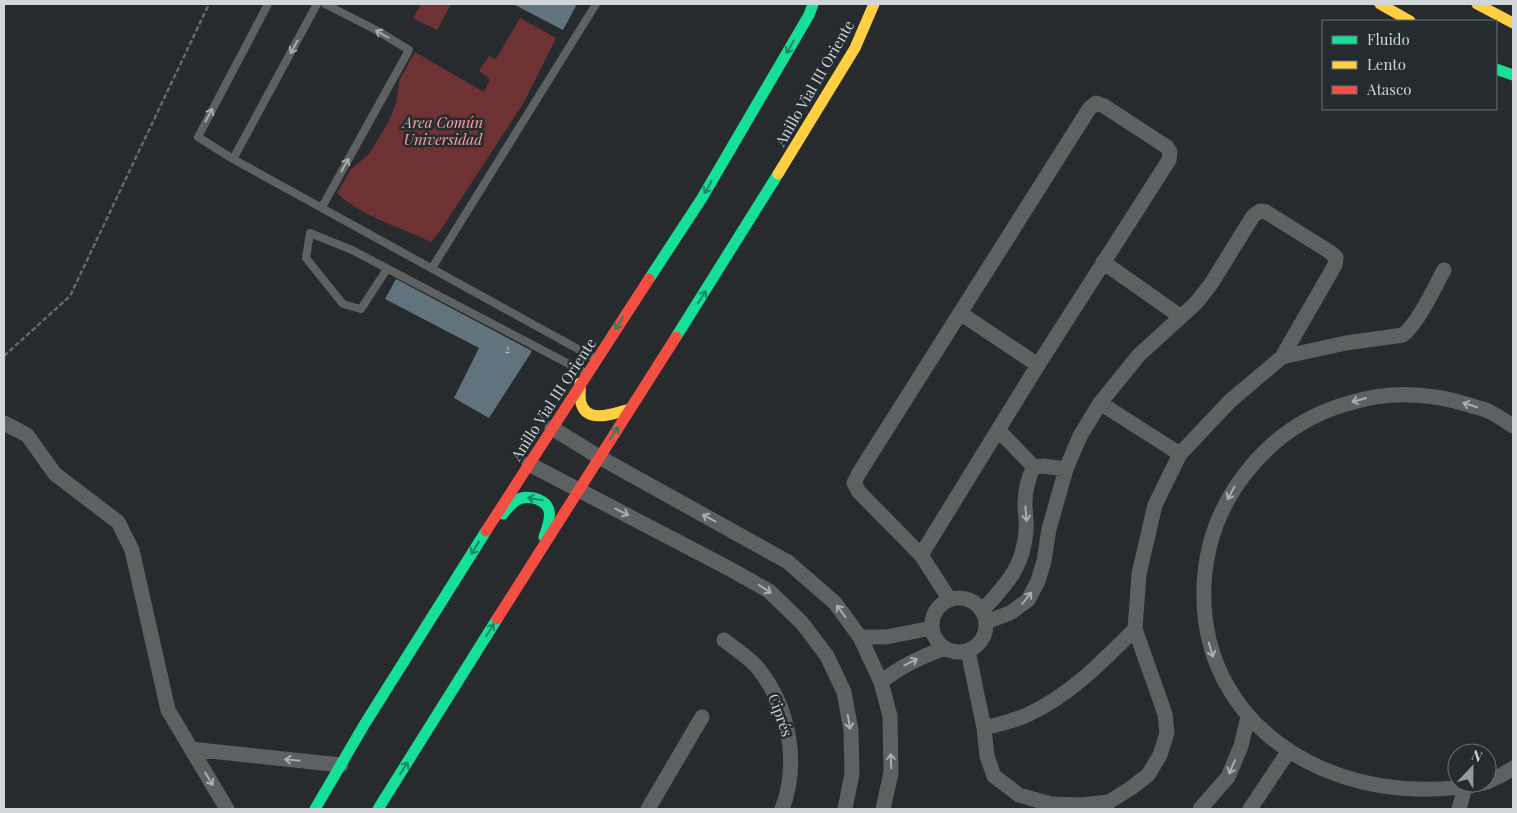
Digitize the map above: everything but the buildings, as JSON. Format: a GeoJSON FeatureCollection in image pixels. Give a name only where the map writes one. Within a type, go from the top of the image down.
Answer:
{"type":"FeatureCollection","features":[{"type":"Feature","properties":{"kind":"main road","name":"Anillo Vial III Oriente"},"geometry":{"type":"LineString","coordinates":[[315,809],[364,725],[487,530],[596,358],[702,198],[809,15],[813,4]]}},
{"type":"Feature","properties":{"kind":"main road","name":"Anillo Vial III Oriente"},"geometry":{"type":"LineString","coordinates":[[378,809],[578,490],[742,234],[855,48],[874,4]]}},
{"type":"Feature","properties":{"kind":"main road"},"geometry":{"type":"LineString","coordinates":[[1380,4],[1408,20]]}},
{"type":"Feature","properties":{"kind":"main road"},"geometry":{"type":"LineString","coordinates":[[1477,4],[1513,23]]}},
{"type":"Feature","properties":{"kind":"main road"},"geometry":{"type":"LineString","coordinates":[[1497,69],[1513,75]]}},
{"type":"Feature","properties":{"kind":"main road"},"geometry":{"type":"LineString","coordinates":[[584,378],[581,405],[587,413],[600,418],[630,409]]}},
{"type":"Feature","properties":{"kind":"main road"},"geometry":{"type":"LineString","coordinates":[[487,530],[517,500],[530,497],[542,500],[548,504],[550,522],[538,554]]}},
{"type":"Feature","properties":{"kind":"street"},"geometry":{"type":"LineString","coordinates":[[921,555],[1038,365],[1169,160],[1170,152],[1166,147],[1104,106],[1096,103],[1089,109],[854,483],[859,492],[921,555],[950,600]]}},
{"type":"Feature","properties":{"kind":"street"},"geometry":{"type":"LineString","coordinates":[[968,651],[984,728],[987,756],[994,776],[1019,795],[1051,804],[1082,805],[1109,802],[1132,788],[1148,775],[1160,755],[1167,734],[1165,714],[1135,629],[1139,574],[1155,505],[1180,454],[1230,401],[1282,358],[1335,265],[1336,257],[1266,212],[1260,211],[1253,216],[1211,284],[1196,303],[1138,355],[1100,403],[1080,436],[1066,469],[1049,529],[1044,561],[1038,581],[1028,600],[1010,613],[984,616]]}},
{"type":"Feature","properties":{"kind":"street"},"geometry":{"type":"LineString","coordinates":[[1104,262],[1181,316]]}},
{"type":"Feature","properties":{"kind":"street"},"geometry":{"type":"LineString","coordinates":[[1282,358],[1346,343],[1403,335],[1419,314],[1444,270]]}},
{"type":"Feature","properties":{"kind":"street"},"geometry":{"type":"LineString","coordinates":[[960,313],[1038,365]]}},
{"type":"Feature","properties":{"kind":"street"},"geometry":{"type":"LineString","coordinates":[[1459,793],[1440,800],[1407,799],[1374,796],[1342,788],[1312,775],[1284,758],[1264,741],[1247,721],[1225,686],[1210,648],[1203,607],[1205,566],[1215,526],[1233,489],[1259,456],[1290,430],[1326,410],[1366,397],[1407,394],[1448,398],[1488,411],[1513,426]]}},
{"type":"Feature","properties":{"kind":"street"},"geometry":{"type":"LineString","coordinates":[[1100,403],[1180,454]]}},
{"type":"Feature","properties":{"kind":"street"},"geometry":{"type":"LineString","coordinates":[[4,423],[27,435],[55,474],[118,522],[132,550],[168,710],[226,809]]}},
{"type":"Feature","properties":{"kind":"street"},"geometry":{"type":"LineString","coordinates":[[552,428],[599,457],[788,562],[836,603],[860,637],[881,682],[890,716],[891,773],[883,809]]}},
{"type":"Feature","properties":{"kind":"street"},"geometry":{"type":"LineString","coordinates":[[998,431],[1034,467]]}},
{"type":"Feature","properties":{"kind":"street"},"geometry":{"type":"LineString","coordinates":[[529,464],[769,591],[802,623],[826,656],[844,692],[851,730],[852,774],[846,809]]}},
{"type":"Feature","properties":{"kind":"street"},"geometry":{"type":"LineString","coordinates":[[1034,467],[1043,466],[1066,469]]}},
{"type":"Feature","properties":{"kind":"street"},"geometry":{"type":"LineString","coordinates":[[984,616],[1015,572],[1024,549],[1027,529],[1025,504],[1030,475],[1034,467]]}},
{"type":"Feature","properties":{"kind":"street"},"geometry":{"type":"LineString","coordinates":[[962,598],[974,602],[984,616],[985,634],[979,644],[968,651],[956,652],[945,648],[936,639],[932,628],[934,616],[940,606],[950,600],[962,598]]}},
{"type":"Feature","properties":{"kind":"street"},"geometry":{"type":"LineString","coordinates":[[860,637],[886,637],[932,628]]}},
{"type":"Feature","properties":{"kind":"street"},"geometry":{"type":"LineString","coordinates":[[984,728],[1028,715],[1058,698],[1100,664],[1135,629]]}},
{"type":"Feature","properties":{"kind":"street","name":"Ciprés"},"geometry":{"type":"LineString","coordinates":[[724,640],[756,666],[768,683],[783,712],[791,742],[789,785],[782,809]]}},
{"type":"Feature","properties":{"kind":"street"},"geometry":{"type":"LineString","coordinates":[[881,682],[898,668],[920,657],[945,648]]}},
{"type":"Feature","properties":{"kind":"street"},"geometry":{"type":"LineString","coordinates":[[648,809],[702,718]]}},
{"type":"Feature","properties":{"kind":"street"},"geometry":{"type":"LineString","coordinates":[[1200,809],[1228,777],[1241,746],[1247,721]]}},
{"type":"Feature","properties":{"kind":"street"},"geometry":{"type":"LineString","coordinates":[[191,749],[341,765]]}},
{"type":"Feature","properties":{"kind":"street"},"geometry":{"type":"LineString","coordinates":[[1250,809],[1284,758]]}},
{"type":"Feature","properties":{"kind":"street"},"geometry":{"type":"LineString","coordinates":[[1497,777],[1513,768]]}},
{"type":"Feature","properties":{"kind":"street"},"geometry":{"type":"LineString","coordinates":[[1459,809],[1463,793]]}},
{"type":"Feature","properties":{"kind":"lane"},"geometry":{"type":"LineString","coordinates":[[268,4],[198,137],[233,159],[596,358]]}},
{"type":"Feature","properties":{"kind":"lane"},"geometry":{"type":"LineString","coordinates":[[233,159],[317,4]]}},
{"type":"Feature","properties":{"kind":"lane"},"geometry":{"type":"LineString","coordinates":[[322,208],[409,50],[325,4]]}},
{"type":"Feature","properties":{"kind":"lane"},"geometry":{"type":"LineString","coordinates":[[432,268],[596,4]]}},
{"type":"Feature","properties":{"kind":"lane"},"geometry":{"type":"LineString","coordinates":[[387,269],[361,309],[343,304],[306,258],[310,233],[352,250],[387,269],[584,378]]}},
{"type":"Feature","properties":{"kind":"path"},"geometry":{"type":"LineString","coordinates":[[4,356],[70,296],[209,4]]}},
{"type":"Feature","properties":{"kind":"green space"},"geometry":{"type":"Polygon","coordinates":[[[421,4],[451,4],[437,30],[413,18],[421,4]]]}},
{"type":"Feature","properties":{"kind":"green space","name":"Area Común Universidad"},"geometry":{"type":"Polygon","coordinates":[[[520,18],[556,38],[523,104],[431,242],[370,215],[337,193],[351,169],[369,154],[390,119],[397,99],[399,81],[415,52],[484,92],[490,79],[479,71],[489,56],[496,59],[520,18]]]}},
{"type":"Feature","properties":{"kind":"traffic: fast"},"geometry":{"type":"LineString","coordinates":[[649,279],[702,198],[809,15],[813,4]]}},
{"type":"Feature","properties":{"kind":"traffic: fast"},"geometry":{"type":"LineString","coordinates":[[1497,69],[1513,75]]}},
{"type":"Feature","properties":{"kind":"traffic: fast"},"geometry":{"type":"LineString","coordinates":[[676,337],[778,174]]}},
{"type":"Feature","properties":{"kind":"traffic: fast"},"geometry":{"type":"LineString","coordinates":[[503,514],[513,503],[521,498],[540,500],[548,508],[549,513],[544,537]]}},
{"type":"Feature","properties":{"kind":"traffic: fast"},"geometry":{"type":"LineString","coordinates":[[315,809],[364,725],[486,531]]}},
{"type":"Feature","properties":{"kind":"traffic: fast"},"geometry":{"type":"LineString","coordinates":[[378,809],[497,619]]}},
{"type":"Feature","properties":{"kind":"traffic: slow"},"geometry":{"type":"LineString","coordinates":[[778,174],[855,48],[874,4]]}},
{"type":"Feature","properties":{"kind":"traffic: slow"},"geometry":{"type":"LineString","coordinates":[[1380,4],[1408,20]]}},
{"type":"Feature","properties":{"kind":"traffic: slow"},"geometry":{"type":"LineString","coordinates":[[1477,4],[1513,23]]}},
{"type":"Feature","properties":{"kind":"traffic: slow"},"geometry":{"type":"LineString","coordinates":[[580,383],[581,403],[584,410],[589,414],[602,416],[630,409]]}},
{"type":"Feature","properties":{"kind":"traffic: jam"},"geometry":{"type":"LineString","coordinates":[[486,531],[649,279]]}},
{"type":"Feature","properties":{"kind":"traffic: jam"},"geometry":{"type":"LineString","coordinates":[[497,619],[676,337]]}}]}
